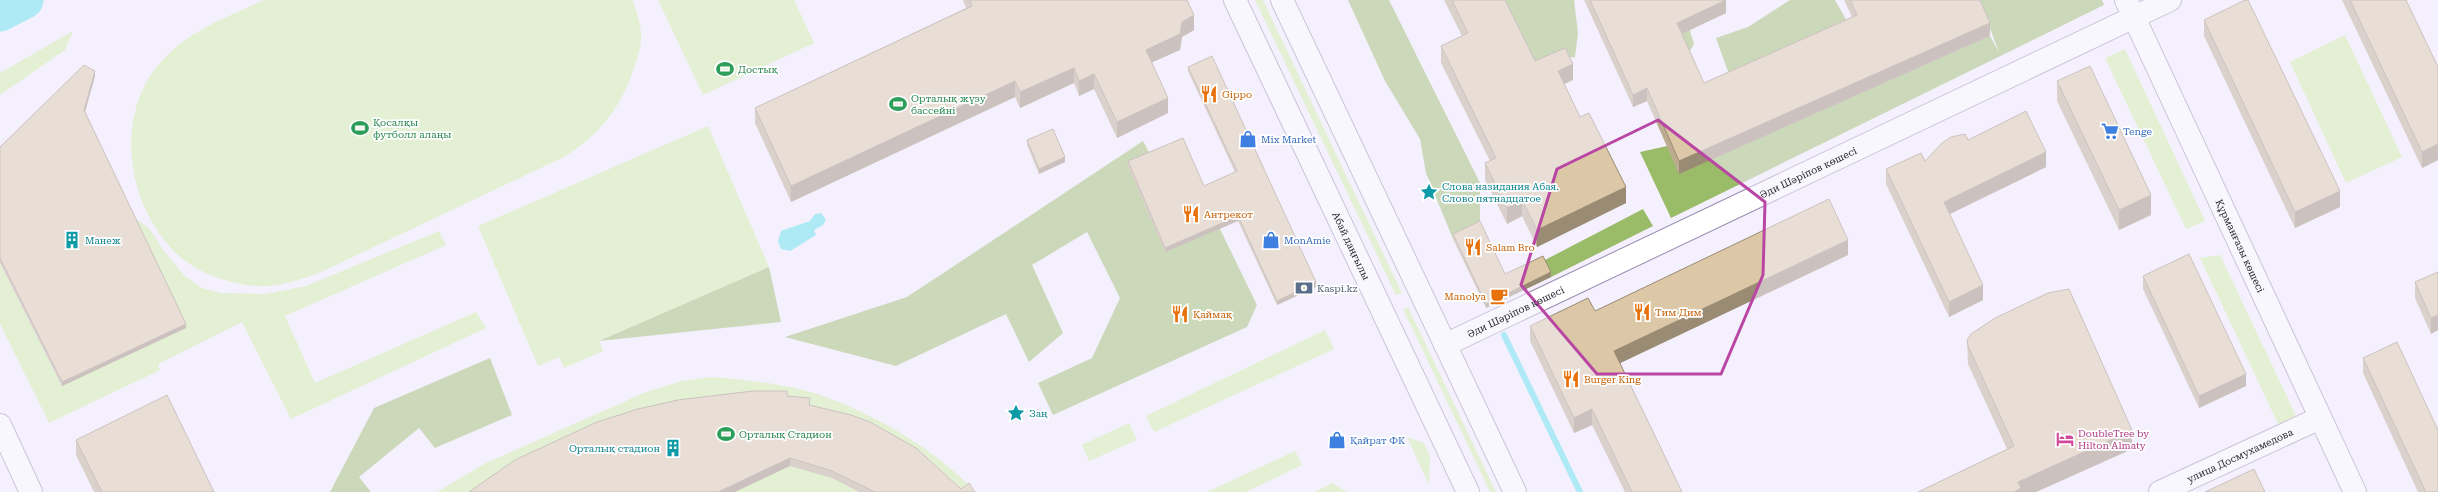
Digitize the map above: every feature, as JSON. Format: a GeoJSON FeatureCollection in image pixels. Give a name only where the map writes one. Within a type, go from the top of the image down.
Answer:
{"type":"FeatureCollection","features":[{"type":"Feature","properties":{"kind":"street","name":"Абай даңғылы"},"geometry":{"type":"LineString","coordinates":[[1235,0],[1468,492]]}},
{"type":"Feature","properties":{"kind":"street"},"geometry":{"type":"LineString","coordinates":[[1282,0],[1515,492]]}},
{"type":"Feature","properties":{"kind":"street","name":"Әди Шәріпов көшесі"},"geometry":{"type":"LineString","coordinates":[[1446,344],[2130,8],[2170,0]]}},
{"type":"Feature","properties":{"kind":"street","name":"Құрманғазы көшесі"},"geometry":{"type":"LineString","coordinates":[[2130,8],[2355,492]]}},
{"type":"Feature","properties":{"kind":"street","name":"улица Досмухамедова"},"geometry":{"type":"LineString","coordinates":[[2160,492],[2320,418]]}},
{"type":"Feature","properties":{"kind":"street"},"geometry":{"type":"LineString","coordinates":[[0,425],[31,492]]}},
{"type":"Feature","properties":{"kind":"highlighted area"},"geometry":{"type":"Polygon","coordinates":[[[1658,120],[1765,202],[1763,275],[1721,374],[1597,374],[1521,285],[1557,169],[1658,120]]]}},
{"type":"Feature","properties":{"kind":"green space","name":"Қосалқы футболл алаңы"},"geometry":{"type":"Polygon","coordinates":[[[264,0],[633,0],[640,24],[641,42],[629,82],[615,108],[598,130],[564,157],[319,273],[279,285],[244,285],[223,280],[194,267],[177,254],[161,235],[148,214],[138,190],[133,165],[131,139],[134,114],[142,91],[155,69],[166,56],[191,36],[219,20],[264,0]]]}},
{"type":"Feature","properties":{"kind":"green space","name":"Достық"},"geometry":{"type":"Polygon","coordinates":[[[658,0],[794,0],[814,43],[703,95],[658,0]]]}},
{"type":"Feature","properties":{"kind":"green space"},"geometry":{"type":"Polygon","coordinates":[[[1255,0],[1263,0],[1402,293],[1396,295],[1255,0]]]}},
{"type":"Feature","properties":{"kind":"green space"},"geometry":{"type":"Polygon","coordinates":[[[1348,0],[1389,0],[1480,183],[1480,226],[1453,239],[1426,173],[1420,139],[1385,81],[1348,0]]]}},
{"type":"Feature","properties":{"kind":"green space"},"geometry":{"type":"Polygon","coordinates":[[[1497,0],[1574,0],[1578,33],[1575,57],[1528,62],[1497,0]]]}},
{"type":"Feature","properties":{"kind":"green space"},"geometry":{"type":"Polygon","coordinates":[[[1660,0],[1686,0],[1687,21],[1694,44],[1686,57],[1660,0]]]}},
{"type":"Feature","properties":{"kind":"green space"},"geometry":{"type":"Polygon","coordinates":[[[1790,0],[1835,0],[1852,30],[1732,83],[1716,38],[1748,27],[1790,0]]]}},
{"type":"Feature","properties":{"kind":"green space"},"geometry":{"type":"Polygon","coordinates":[[[1979,0],[2102,0],[2104,5],[1671,218],[1640,152],[1667,146],[1679,173],[1990,36],[1999,52],[1979,0]]]}},
{"type":"Feature","properties":{"kind":"green space"},"geometry":{"type":"Polygon","coordinates":[[[73,31],[65,50],[0,95],[0,73],[73,31]]]}},
{"type":"Feature","properties":{"kind":"green space"},"geometry":{"type":"Polygon","coordinates":[[[2345,35],[2402,157],[2346,183],[2290,62],[2345,35]]]}},
{"type":"Feature","properties":{"kind":"green space"},"geometry":{"type":"Polygon","coordinates":[[[2125,49],[2205,221],[2186,229],[2105,58],[2125,49]]]}},
{"type":"Feature","properties":{"kind":"green space"},"geometry":{"type":"Polygon","coordinates":[[[708,126],[769,267],[599,341],[603,351],[564,368],[559,357],[538,366],[478,226],[708,126]]]}},
{"type":"Feature","properties":{"kind":"green space"},"geometry":{"type":"Polygon","coordinates":[[[1143,141],[1151,156],[1220,229],[1257,305],[1247,327],[1053,415],[1038,383],[1092,358],[1120,298],[1087,232],[1032,265],[1063,333],[1029,362],[1006,314],[896,366],[785,337],[907,297],[1143,141]]]}},
{"type":"Feature","properties":{"kind":"green space"},"geometry":{"type":"Polygon","coordinates":[[[1643,209],[1653,226],[1551,277],[1543,261],[1643,209]]]}},
{"type":"Feature","properties":{"kind":"green space"},"geometry":{"type":"Polygon","coordinates":[[[133,217],[149,228],[164,251],[184,275],[202,288],[221,293],[265,294],[306,286],[439,231],[446,245],[285,316],[315,383],[476,312],[486,328],[291,419],[242,322],[158,364],[160,370],[49,423],[0,324],[0,263],[62,386],[133,217]]]}},
{"type":"Feature","properties":{"kind":"green space"},"geometry":{"type":"Polygon","coordinates":[[[2220,255],[2298,420],[2280,428],[2200,258],[2220,255]]]}},
{"type":"Feature","properties":{"kind":"green space"},"geometry":{"type":"Polygon","coordinates":[[[769,267],[781,322],[599,341],[769,267]]]}},
{"type":"Feature","properties":{"kind":"green space"},"geometry":{"type":"Polygon","coordinates":[[[1408,307],[1496,492],[1490,492],[1403,309],[1408,307]]]}},
{"type":"Feature","properties":{"kind":"green space"},"geometry":{"type":"Polygon","coordinates":[[[1325,330],[1334,349],[1154,432],[1146,416],[1325,330]]]}},
{"type":"Feature","properties":{"kind":"green space"},"geometry":{"type":"Polygon","coordinates":[[[490,358],[512,415],[435,448],[419,428],[359,477],[371,492],[330,492],[374,408],[490,358]]]}},
{"type":"Feature","properties":{"kind":"green space","name":"Орталық Стадион"},"geometry":{"type":"Polygon","coordinates":[[[711,377],[756,382],[803,390],[851,407],[890,427],[927,450],[976,492],[437,492],[484,464],[646,392],[682,381],[711,377]]]}},
{"type":"Feature","properties":{"kind":"green space"},"geometry":{"type":"Polygon","coordinates":[[[1129,423],[1137,440],[1089,461],[1082,445],[1129,423]]]}},
{"type":"Feature","properties":{"kind":"green space"},"geometry":{"type":"Polygon","coordinates":[[[1407,437],[1424,443],[1430,456],[1429,485],[1407,437]]]}},
{"type":"Feature","properties":{"kind":"green space"},"geometry":{"type":"Polygon","coordinates":[[[1295,451],[1302,465],[1246,492],[1207,492],[1295,451]]]}},
{"type":"Feature","properties":{"kind":"green space"},"geometry":{"type":"Polygon","coordinates":[[[1333,483],[1347,492],[1314,492],[1333,483]]]}},
{"type":"Feature","properties":{"kind":"water"},"geometry":{"type":"Polygon","coordinates":[[[821,213],[826,220],[823,225],[814,230],[816,235],[790,251],[781,249],[778,241],[781,231],[810,221],[815,214],[821,213]]]}},
{"type":"Feature","properties":{"kind":"building","name":"Орталық жүзу бассейні"},"geometry":{"type":"Polygon","coordinates":[[[970,0],[1187,0],[1194,15],[1182,22],[1180,34],[1146,50],[1168,98],[1117,122],[1094,74],[1079,81],[1074,68],[1020,92],[1015,81],[791,186],[755,108],[972,6],[970,0]]]}},
{"type":"Feature","properties":{"kind":"building"},"geometry":{"type":"Polygon","coordinates":[[[1452,0],[1505,0],[1535,61],[1565,48],[1573,64],[1558,71],[1580,117],[1589,113],[1626,187],[1537,230],[1522,200],[1507,208],[1485,163],[1496,158],[1441,46],[1468,33],[1452,0]]]}},
{"type":"Feature","properties":{"kind":"building"},"geometry":{"type":"Polygon","coordinates":[[[1590,0],[1726,0],[1677,23],[1704,83],[1857,15],[1850,0],[1980,0],[1990,23],[1679,161],[1647,88],[1633,95],[1590,0]]]}},
{"type":"Feature","properties":{"kind":"building"},"geometry":{"type":"Polygon","coordinates":[[[2245,0],[2248,0],[2340,191],[2295,212],[2204,20],[2245,0]]]}},
{"type":"Feature","properties":{"kind":"building"},"geometry":{"type":"Polygon","coordinates":[[[2350,0],[2406,0],[2438,67],[2438,144],[2422,152],[2350,0]]]}},
{"type":"Feature","properties":{"kind":"building"},"geometry":{"type":"Polygon","coordinates":[[[1212,56],[1316,282],[1277,301],[1238,216],[1165,248],[1128,161],[1183,138],[1204,186],[1237,171],[1188,67],[1212,56]]]}},
{"type":"Feature","properties":{"kind":"building","name":"Манеж"},"geometry":{"type":"Polygon","coordinates":[[[84,65],[95,71],[84,110],[186,324],[62,382],[0,258],[0,147],[84,65]]]}},
{"type":"Feature","properties":{"kind":"building"},"geometry":{"type":"Polygon","coordinates":[[[2090,66],[2151,195],[2119,210],[2057,81],[2090,66]]]}},
{"type":"Feature","properties":{"kind":"building"},"geometry":{"type":"Polygon","coordinates":[[[2026,111],[2046,152],[1944,202],[1983,285],[1949,302],[1886,169],[1921,153],[1925,161],[1942,143],[1951,137],[1965,134],[1968,140],[2026,111]]]}},
{"type":"Feature","properties":{"kind":"building"},"geometry":{"type":"Polygon","coordinates":[[[1053,129],[1065,157],[1039,169],[1027,140],[1053,129]]]}},
{"type":"Feature","properties":{"kind":"building"},"geometry":{"type":"Polygon","coordinates":[[[1829,199],[1848,240],[1614,351],[1682,492],[1632,492],[1592,409],[1574,418],[1530,326],[1588,298],[1595,311],[1829,199]]]}},
{"type":"Feature","properties":{"kind":"building"},"geometry":{"type":"Polygon","coordinates":[[[1480,221],[1505,274],[1543,256],[1551,272],[1486,304],[1453,234],[1480,221]]]}},
{"type":"Feature","properties":{"kind":"building"},"geometry":{"type":"Polygon","coordinates":[[[2189,254],[2246,374],[2199,396],[2143,276],[2189,254]]]}},
{"type":"Feature","properties":{"kind":"building"},"geometry":{"type":"Polygon","coordinates":[[[2438,272],[2438,315],[2431,318],[2415,282],[2438,272]]]}},
{"type":"Feature","properties":{"kind":"building"},"geometry":{"type":"Polygon","coordinates":[[[2069,289],[2132,430],[2018,482],[2021,488],[2014,492],[1918,492],[2014,446],[1968,346],[1967,340],[1971,334],[1995,318],[2048,293],[2069,289]]]}},
{"type":"Feature","properties":{"kind":"building"},"geometry":{"type":"Polygon","coordinates":[[[2397,342],[2438,430],[2438,492],[2426,492],[2363,358],[2397,342]]]}},
{"type":"Feature","properties":{"kind":"building","name":"Орталық Стадион"},"geometry":{"type":"Polygon","coordinates":[[[753,391],[787,391],[787,396],[810,398],[809,405],[851,415],[870,422],[916,448],[961,489],[969,483],[975,492],[875,492],[832,471],[790,458],[718,492],[469,492],[515,460],[597,422],[638,409],[678,400],[753,391]]]}},
{"type":"Feature","properties":{"kind":"building"},"geometry":{"type":"Polygon","coordinates":[[[167,395],[214,492],[102,492],[76,440],[167,395]]]}},
{"type":"Feature","properties":{"kind":"building"},"geometry":{"type":"Polygon","coordinates":[[[2254,469],[2265,492],[2205,492],[2254,469]]]}},
{"type":"Feature","properties":{"kind":"waterway"},"geometry":{"type":"LineString","coordinates":[[0,13],[25,0]]}},
{"type":"Feature","properties":{"kind":"waterway"},"geometry":{"type":"LineString","coordinates":[[1504,335],[1580,492]]}},
{"type":"Feature","properties":{"kind":"place","name":"Достық"},"geometry":{"type":"Point","coordinates":[725,69]}},
{"type":"Feature","properties":{"kind":"place","name":"Gippo"},"geometry":{"type":"Point","coordinates":[1209,94]}},
{"type":"Feature","properties":{"kind":"place","name":"Орталық жүзу бассейні"},"geometry":{"type":"Point","coordinates":[898,104]}},
{"type":"Feature","properties":{"kind":"place","name":"Қосалқы футболл алаңы"},"geometry":{"type":"Point","coordinates":[360,128]}},
{"type":"Feature","properties":{"kind":"place","name":"Tenge"},"geometry":{"type":"Point","coordinates":[2110,131]}},
{"type":"Feature","properties":{"kind":"place","name":"Mix Market"},"geometry":{"type":"Point","coordinates":[1248,139]}},
{"type":"Feature","properties":{"kind":"place","name":"Слова назидания Абая. Слово пятнадцатое"},"geometry":{"type":"Point","coordinates":[1429,192]}},
{"type":"Feature","properties":{"kind":"place","name":"Антрекот"},"geometry":{"type":"Point","coordinates":[1191,214]}},
{"type":"Feature","properties":{"kind":"place","name":"Манеж"},"geometry":{"type":"Point","coordinates":[72,240]}},
{"type":"Feature","properties":{"kind":"place","name":"MonAmie"},"geometry":{"type":"Point","coordinates":[1271,240]}},
{"type":"Feature","properties":{"kind":"place","name":"Salam Bro"},"geometry":{"type":"Point","coordinates":[1473,247]}},
{"type":"Feature","properties":{"kind":"place","name":"Kaspi.kz"},"geometry":{"type":"Point","coordinates":[1304,288]}},
{"type":"Feature","properties":{"kind":"place","name":"Manolya"},"geometry":{"type":"Point","coordinates":[1499,296]}},
{"type":"Feature","properties":{"kind":"place","name":"Тим Дим"},"geometry":{"type":"Point","coordinates":[1642,312]}},
{"type":"Feature","properties":{"kind":"place","name":"Қаймақ"},"geometry":{"type":"Point","coordinates":[1180,314]}},
{"type":"Feature","properties":{"kind":"place","name":"Burger King"},"geometry":{"type":"Point","coordinates":[1571,379]}},
{"type":"Feature","properties":{"kind":"place","name":"Заң"},"geometry":{"type":"Point","coordinates":[1016,413]}},
{"type":"Feature","properties":{"kind":"place","name":"Орталық Стадион"},"geometry":{"type":"Point","coordinates":[726,434]}},
{"type":"Feature","properties":{"kind":"place","name":"DoubleTree by Hilton Almaty"},"geometry":{"type":"Point","coordinates":[2065,439]}},
{"type":"Feature","properties":{"kind":"place","name":"Қайрат ФК"},"geometry":{"type":"Point","coordinates":[1337,440]}},
{"type":"Feature","properties":{"kind":"place","name":"Орталық стадион"},"geometry":{"type":"Point","coordinates":[673,448]}}]}
